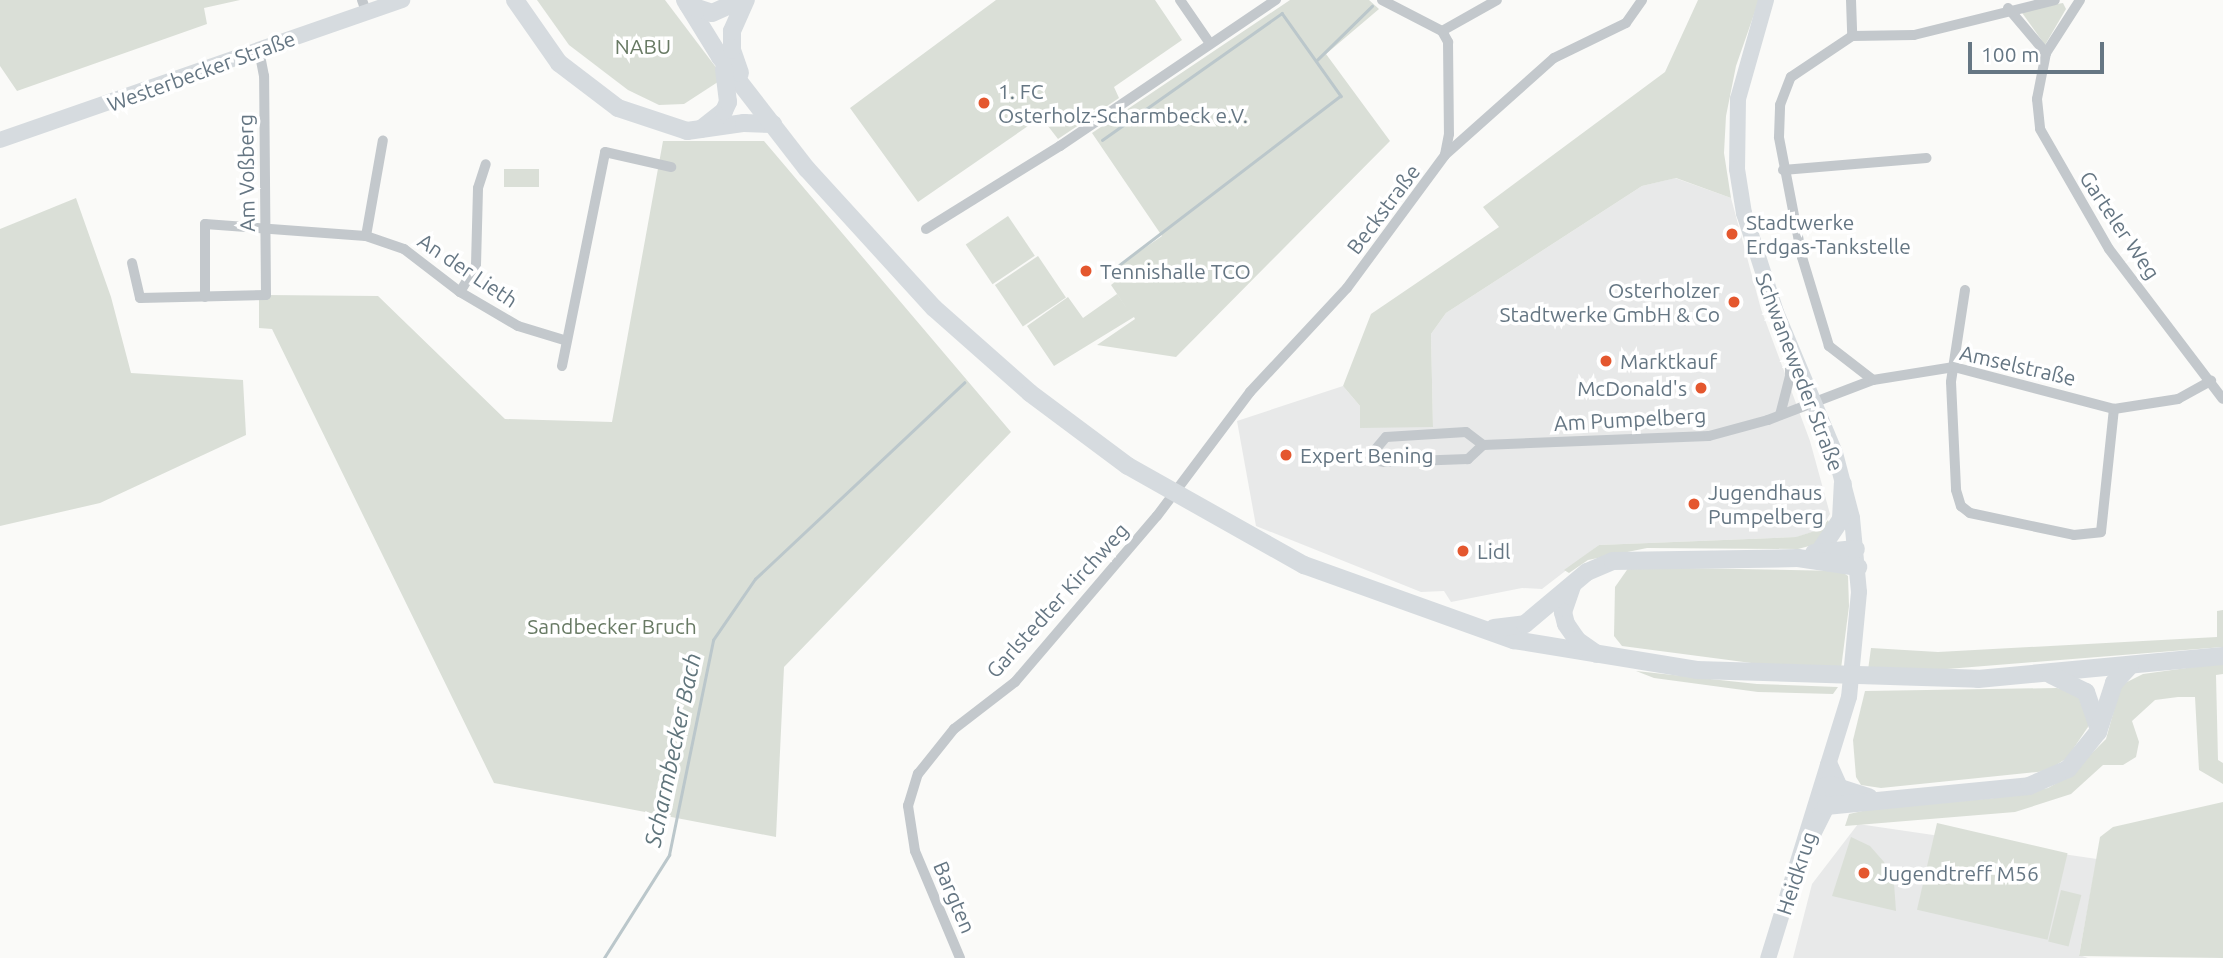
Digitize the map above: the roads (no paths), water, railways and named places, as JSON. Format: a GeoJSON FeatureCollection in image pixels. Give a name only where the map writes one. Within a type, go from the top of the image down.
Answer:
{"type":"FeatureCollection","features":[{"type":"Feature","properties":{"kind":"main road"},"geometry":{"type":"LineString","coordinates":[[514,0],[559,63],[598,95],[650,122],[698,131],[744,123],[773,124]]}},
{"type":"Feature","properties":{"kind":"main road"},"geometry":{"type":"LineString","coordinates":[[686,2],[712,13],[743,0]]}},
{"type":"Feature","properties":{"kind":"main road"},"geometry":{"type":"LineString","coordinates":[[743,0],[732,41],[748,93]]}},
{"type":"Feature","properties":{"kind":"main road"},"geometry":{"type":"LineString","coordinates":[[686,2],[720,57],[773,124],[842,208],[934,308],[1030,393],[1159,485],[1197,509],[1304,565],[1514,639],[1600,656],[1697,670],[1828,678],[2051,675],[2223,656]]}},
{"type":"Feature","properties":{"kind":"main road"},"geometry":{"type":"LineString","coordinates":[[698,131],[724,111],[728,102],[730,91],[720,57]]}},
{"type":"Feature","properties":{"kind":"main road"},"geometry":{"type":"LineString","coordinates":[[1819,552],[1842,519],[1843,484]]}},
{"type":"Feature","properties":{"kind":"main road"},"geometry":{"type":"LineString","coordinates":[[1798,558],[1819,552],[1857,558]]}},
{"type":"Feature","properties":{"kind":"main road"},"geometry":{"type":"LineString","coordinates":[[1473,626],[1512,628],[1525,624],[1573,583],[1613,561],[1641,558],[1857,558]]}},
{"type":"Feature","properties":{"kind":"main road"},"geometry":{"type":"LineString","coordinates":[[1573,583],[1566,596],[1566,624],[1577,639],[1600,656]]}},
{"type":"Feature","properties":{"kind":"main road"},"geometry":{"type":"LineString","coordinates":[[1832,793],[1875,800],[2029,786],[2068,769],[2098,732],[2114,683],[2130,666]]}},
{"type":"Feature","properties":{"kind":"main road"},"geometry":{"type":"LineString","coordinates":[[2051,675],[2086,692],[2097,714],[2098,732]]}},
{"type":"Feature","properties":{"kind":"main road"},"geometry":{"type":"LineString","coordinates":[[1803,852],[1832,793],[1829,765]]}},
{"type":"Feature","properties":{"kind":"street","name":"Westerbecker Straße"},"geometry":{"type":"LineString","coordinates":[[0,140],[259,51],[364,7],[402,0]]}},
{"type":"Feature","properties":{"kind":"street"},"geometry":{"type":"LineString","coordinates":[[1180,0],[1209,42]]}},
{"type":"Feature","properties":{"kind":"street"},"geometry":{"type":"LineString","coordinates":[[926,229],[1060,146],[1209,42],[1276,0]]}},
{"type":"Feature","properties":{"kind":"street"},"geometry":{"type":"LineString","coordinates":[[1382,0],[1442,31],[1451,65],[1445,155]]}},
{"type":"Feature","properties":{"kind":"street"},"geometry":{"type":"LineString","coordinates":[[1442,31],[1497,0]]}},
{"type":"Feature","properties":{"kind":"street","name":"Beckstraße"},"geometry":{"type":"LineString","coordinates":[[1186,481],[1250,392],[1347,288],[1445,155],[1554,58],[1626,23],[1642,0]]}},
{"type":"Feature","properties":{"kind":"street","name":"Schwaneweder Straße"},"geometry":{"type":"LineString","coordinates":[[1766,0],[1738,99],[1737,169],[1754,251],[1814,400],[1843,484],[1857,558],[1854,671],[1829,765]]}},
{"type":"Feature","properties":{"kind":"street"},"geometry":{"type":"LineString","coordinates":[[1851,0],[1852,37]]}},
{"type":"Feature","properties":{"kind":"street"},"geometry":{"type":"LineString","coordinates":[[1874,380],[1829,346],[1783,170],[1780,105],[1791,77],[1852,37],[1914,34],[2008,8],[2055,0]]}},
{"type":"Feature","properties":{"kind":"street","name":"Garteler Weg"},"geometry":{"type":"LineString","coordinates":[[2080,0],[2046,52],[2037,99],[2042,136],[2109,249],[2223,399]]}},
{"type":"Feature","properties":{"kind":"street"},"geometry":{"type":"LineString","coordinates":[[2008,8],[2046,52]]}},
{"type":"Feature","properties":{"kind":"street","name":"Am Voßberg"},"geometry":{"type":"LineString","coordinates":[[205,297],[266,295],[264,76],[259,51]]}},
{"type":"Feature","properties":{"kind":"street"},"geometry":{"type":"LineString","coordinates":[[366,236],[383,140]]}},
{"type":"Feature","properties":{"kind":"street"},"geometry":{"type":"LineString","coordinates":[[562,366],[564,340],[605,152],[671,167]]}},
{"type":"Feature","properties":{"kind":"street"},"geometry":{"type":"LineString","coordinates":[[1783,170],[1927,158]]}},
{"type":"Feature","properties":{"kind":"street"},"geometry":{"type":"LineString","coordinates":[[460,292],[476,265],[478,188],[486,164]]}},
{"type":"Feature","properties":{"kind":"street","name":"An der Lieth"},"geometry":{"type":"LineString","coordinates":[[205,297],[205,224],[366,236],[404,249],[460,292],[518,326],[564,340]]}},
{"type":"Feature","properties":{"kind":"street"},"geometry":{"type":"LineString","coordinates":[[131,263],[140,298],[205,297]]}},
{"type":"Feature","properties":{"kind":"street"},"geometry":{"type":"LineString","coordinates":[[1965,290],[1954,368],[1956,490],[1961,506],[1970,513],[2074,535],[2101,532],[2114,409]]}},
{"type":"Feature","properties":{"kind":"street"},"geometry":{"type":"LineString","coordinates":[[1780,415],[1790,376],[1790,344]]}},
{"type":"Feature","properties":{"kind":"street","name":"Amselstraße"},"geometry":{"type":"LineString","coordinates":[[1814,400],[1874,380],[1954,368],[2114,409],[2178,399],[2211,381]]}},
{"type":"Feature","properties":{"kind":"street","name":"Am Pumpelberg"},"geometry":{"type":"LineString","coordinates":[[1483,445],[1468,459],[1385,462],[1379,461],[1375,450],[1386,437],[1466,432],[1483,445],[1709,436],[1780,415],[1814,400]]}},
{"type":"Feature","properties":{"kind":"street","name":"Garlstedter Kirchweg"},"geometry":{"type":"LineString","coordinates":[[915,851],[908,806],[918,774],[954,729],[1015,682],[1186,481]]}},
{"type":"Feature","properties":{"kind":"street","name":"Bargten"},"geometry":{"type":"LineString","coordinates":[[915,851],[960,958]]}},
{"type":"Feature","properties":{"kind":"street","name":"Heidkrug"},"geometry":{"type":"LineString","coordinates":[[1768,958],[1803,852]]}},
{"type":"Feature","properties":{"kind":"waterway","name":"Scharmbecker Bach"},"geometry":{"type":"LineString","coordinates":[[1317,60],[1372,6]]}},
{"type":"Feature","properties":{"kind":"waterway","name":"Scharmbecker Bach"},"geometry":{"type":"LineString","coordinates":[[1102,140],[1282,13],[1341,96],[1117,267],[1121,277]]}},
{"type":"Feature","properties":{"kind":"waterway","name":"Scharmbecker Bach"},"geometry":{"type":"LineString","coordinates":[[604,958],[669,855],[713,640],[755,579],[964,383]]}},
{"type":"Feature","properties":{"kind":"place","name":"1. FC Osterholz-Scharmbeck e.V."},"geometry":{"type":"Point","coordinates":[984,103]}},
{"type":"Feature","properties":{"kind":"place","name":"Stadtwerke Erdgas-Tankstelle"},"geometry":{"type":"Point","coordinates":[1732,234]}},
{"type":"Feature","properties":{"kind":"place","name":"Tennishalle TCO"},"geometry":{"type":"Point","coordinates":[1086,271]}},
{"type":"Feature","properties":{"kind":"place","name":"Osterholzer Stadtwerke GmbH & Co"},"geometry":{"type":"Point","coordinates":[1734,302]}},
{"type":"Feature","properties":{"kind":"place","name":"Marktkauf"},"geometry":{"type":"Point","coordinates":[1606,361]}},
{"type":"Feature","properties":{"kind":"place","name":"McDonald's"},"geometry":{"type":"Point","coordinates":[1701,388]}},
{"type":"Feature","properties":{"kind":"place","name":"Expert Bening"},"geometry":{"type":"Point","coordinates":[1286,455]}},
{"type":"Feature","properties":{"kind":"place","name":"Jugendhaus Pumpelberg"},"geometry":{"type":"Point","coordinates":[1694,504]}},
{"type":"Feature","properties":{"kind":"place","name":"Lidl"},"geometry":{"type":"Point","coordinates":[1463,551]}},
{"type":"Feature","properties":{"kind":"place","name":"Jugendtreff M56"},"geometry":{"type":"Point","coordinates":[1864,873]}},
{"type":"Feature","properties":{"kind":"park label","name":"NABU"},"geometry":{"type":"Point","coordinates":[643,46]}},
{"type":"Feature","properties":{"kind":"park label","name":"Sandbecker Bruch"},"geometry":{"type":"Point","coordinates":[612,626]}}]}
